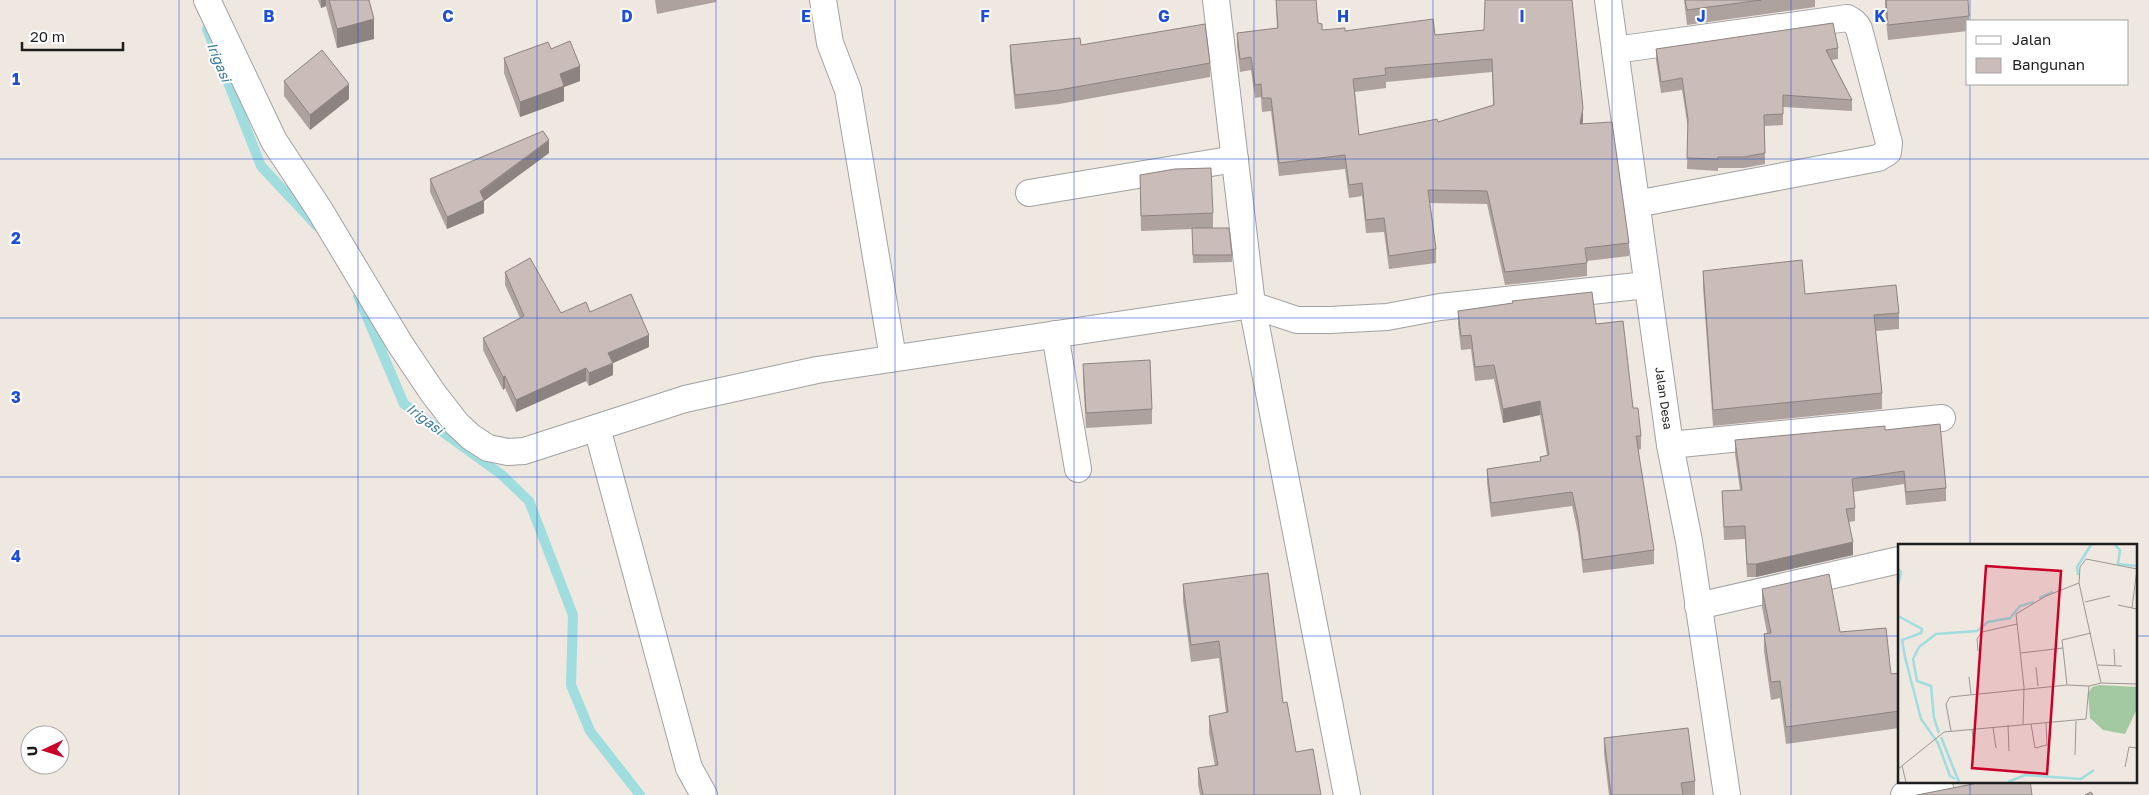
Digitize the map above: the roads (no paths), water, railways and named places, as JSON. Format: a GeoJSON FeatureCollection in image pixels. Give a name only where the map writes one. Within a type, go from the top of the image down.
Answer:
{"type":"FeatureCollection","features":[{"type":"Feature","properties":{"kind":"street"},"geometry":{"type":"LineString","coordinates":[[207,0],[274,141],[319,209],[400,344],[457,424],[471,437],[488,448],[508,452],[524,451],[685,399],[817,370],[1252,305],[1297,320],[1330,320],[1387,316],[1440,307],[1647,286]]}},
{"type":"Feature","properties":{"kind":"street"},"geometry":{"type":"LineString","coordinates":[[823,0],[830,43],[848,90],[893,358]]}},
{"type":"Feature","properties":{"kind":"street"},"geometry":{"type":"LineString","coordinates":[[1216,0],[1252,305],[1347,795]]}},
{"type":"Feature","properties":{"kind":"street","name":"Jalan Desa"},"geometry":{"type":"LineString","coordinates":[[1608,0],[1670,444],[1689,541],[1728,795]]}},
{"type":"Feature","properties":{"kind":"street"},"geometry":{"type":"LineString","coordinates":[[1615,50],[1846,18],[1851,20],[1859,29],[1889,143],[1888,152],[1878,158],[1636,204]]}},
{"type":"Feature","properties":{"kind":"street"},"geometry":{"type":"LineString","coordinates":[[1029,193],[1235,159]]}},
{"type":"Feature","properties":{"kind":"street"},"geometry":{"type":"LineString","coordinates":[[1055,334],[1078,469]]}},
{"type":"Feature","properties":{"kind":"street"},"geometry":{"type":"LineString","coordinates":[[1670,444],[1942,418]]}},
{"type":"Feature","properties":{"kind":"street"},"geometry":{"type":"LineString","coordinates":[[597,428],[689,768],[704,795]]}},
{"type":"Feature","properties":{"kind":"street"},"geometry":{"type":"LineString","coordinates":[[1698,606],[1898,560]]}},
{"type":"Feature","properties":{"kind":"street"},"geometry":{"type":"LineString","coordinates":[[1904,795],[1940,788]]}},
{"type":"Feature","properties":{"kind":"waterway","name":"Irigasi"},"geometry":{"type":"LineString","coordinates":[[207,29],[261,166],[317,226]]}},
{"type":"Feature","properties":{"kind":"waterway","name":"Irigasi"},"geometry":{"type":"LineString","coordinates":[[358,296],[404,404],[502,475],[529,501],[573,615],[571,685],[590,731],[640,795]]}}]}
